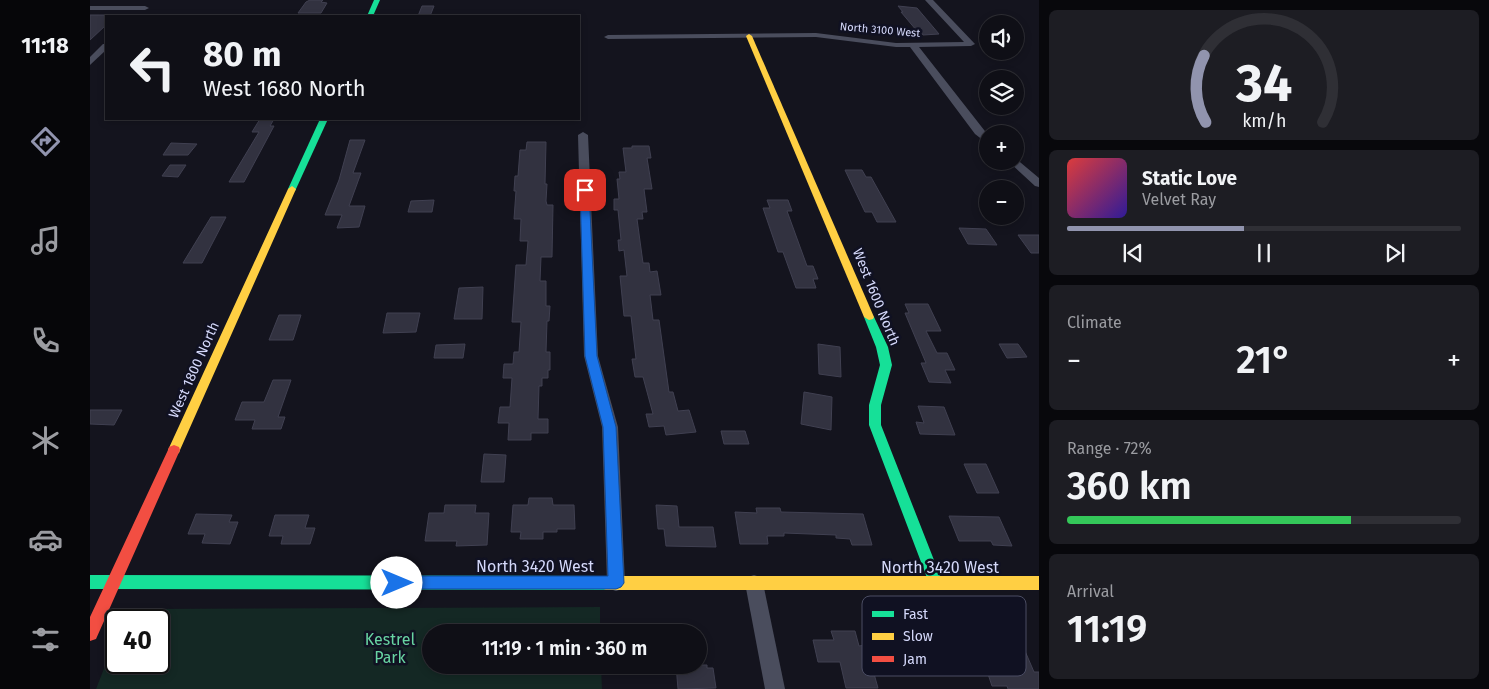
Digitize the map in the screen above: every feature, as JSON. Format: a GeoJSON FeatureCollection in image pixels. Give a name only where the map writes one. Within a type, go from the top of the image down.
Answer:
{"type":"FeatureCollection","features":[{"type":"Feature","properties":{"kind":"street"},"geometry":{"type":"LineString","coordinates":[[137,15],[153,0]]}},
{"type":"Feature","properties":{"kind":"street"},"geometry":{"type":"LineString","coordinates":[[370,15],[377,0]]}},
{"type":"Feature","properties":{"kind":"street","name":"North 3100 West"},"geometry":{"type":"LineString","coordinates":[[608,37],[816,35],[878,43],[913,45],[971,44],[940,10],[928,0]]}},
{"type":"Feature","properties":{"kind":"street"},"geometry":{"type":"LineString","coordinates":[[90,8],[145,8]]}},
{"type":"Feature","properties":{"kind":"street","name":"West 1600 North"},"geometry":{"type":"LineString","coordinates":[[749,36],[882,347],[886,365],[875,405],[876,425],[936,583]]}},
{"type":"Feature","properties":{"kind":"street"},"geometry":{"type":"LineString","coordinates":[[913,45],[979,133]]}},
{"type":"Feature","properties":{"kind":"street"},"geometry":{"type":"LineString","coordinates":[[90,62],[105,47]]}},
{"type":"Feature","properties":{"kind":"street","name":"West 1800 North"},"geometry":{"type":"LineString","coordinates":[[90,634],[324,120]]}},
{"type":"Feature","properties":{"kind":"street"},"geometry":{"type":"LineString","coordinates":[[583,135],[591,356],[610,427],[616,583]]}},
{"type":"Feature","properties":{"kind":"street"},"geometry":{"type":"LineString","coordinates":[[1024,170],[1039,184]]}},
{"type":"Feature","properties":{"kind":"street","name":"North 3420 West"},"geometry":{"type":"LineString","coordinates":[[90,582],[1039,583]]}},
{"type":"Feature","properties":{"kind":"street"},"geometry":{"type":"LineString","coordinates":[[754,583],[775,689]]}},
{"type":"Feature","properties":{"kind":"green space","name":"Kestrel Park"},"geometry":{"type":"Polygon","coordinates":[[[600,607],[600,624],[422,624],[422,674],[601,674],[602,689],[96,689],[105,666],[105,674],[170,674],[170,609],[148,609],[600,607]]]}},
{"type":"Feature","properties":{"kind":"building"},"geometry":{"type":"Polygon","coordinates":[[[310,0],[323,0],[321,2],[327,3],[321,13],[298,13],[306,2],[310,0]]]}},
{"type":"Feature","properties":{"kind":"building"},"geometry":{"type":"Polygon","coordinates":[[[422,6],[434,6],[430,15],[418,15],[422,6]]]}},
{"type":"Feature","properties":{"kind":"building"},"geometry":{"type":"Polygon","coordinates":[[[898,6],[917,8],[939,34],[923,35],[920,31],[917,31],[898,6]]]}},
{"type":"Feature","properties":{"kind":"building"},"geometry":{"type":"Polygon","coordinates":[[[90,15],[105,15],[105,26],[90,40],[90,15]]]}},
{"type":"Feature","properties":{"kind":"building"},"geometry":{"type":"Polygon","coordinates":[[[259,120],[273,120],[270,126],[274,126],[244,182],[229,182],[259,132],[252,132],[259,120]]]}},
{"type":"Feature","properties":{"kind":"building"},"geometry":{"type":"Polygon","coordinates":[[[350,140],[365,140],[353,173],[361,173],[349,206],[365,206],[359,227],[337,228],[342,215],[325,215],[339,180],[350,140]]]}},
{"type":"Feature","properties":{"kind":"building"},"geometry":{"type":"Polygon","coordinates":[[[527,142],[546,142],[546,201],[547,205],[553,205],[552,257],[541,257],[540,281],[546,281],[546,306],[550,306],[549,321],[547,321],[546,352],[550,352],[550,370],[548,370],[548,378],[542,378],[542,386],[539,386],[538,419],[548,419],[548,433],[531,433],[531,440],[508,440],[509,423],[498,423],[500,407],[510,407],[512,378],[503,378],[504,364],[513,364],[514,352],[519,352],[521,322],[512,322],[516,265],[526,265],[528,241],[520,241],[521,219],[514,219],[516,191],[514,191],[515,176],[518,176],[520,150],[526,150],[527,142]]]}},
{"type":"Feature","properties":{"kind":"building"},"geometry":{"type":"Polygon","coordinates":[[[171,143],[197,144],[188,155],[163,155],[171,143]]]}},
{"type":"Feature","properties":{"kind":"building"},"geometry":{"type":"Polygon","coordinates":[[[632,146],[649,146],[651,158],[647,158],[652,189],[644,189],[647,212],[642,212],[643,219],[637,219],[643,263],[649,263],[650,272],[657,271],[661,295],[650,295],[653,320],[659,320],[669,392],[673,392],[678,411],[689,410],[696,432],[666,435],[664,426],[649,427],[646,414],[653,414],[643,377],[635,377],[632,359],[636,359],[631,316],[624,316],[620,276],[627,276],[624,250],[619,251],[618,240],[621,240],[618,210],[614,210],[614,199],[619,199],[617,179],[620,179],[619,172],[626,172],[623,148],[632,148],[632,146]]]}},
{"type":"Feature","properties":{"kind":"building"},"geometry":{"type":"Polygon","coordinates":[[[170,165],[186,165],[178,177],[162,176],[170,165]]]}},
{"type":"Feature","properties":{"kind":"building"},"geometry":{"type":"Polygon","coordinates":[[[845,170],[862,170],[866,177],[871,177],[896,222],[877,222],[872,212],[865,212],[845,170]]]}},
{"type":"Feature","properties":{"kind":"building"},"geometry":{"type":"Polygon","coordinates":[[[434,200],[432,212],[408,212],[411,201],[434,200]]]}},
{"type":"Feature","properties":{"kind":"building"},"geometry":{"type":"Polygon","coordinates":[[[767,200],[788,200],[792,211],[787,211],[807,266],[813,266],[818,279],[813,279],[816,288],[796,288],[783,252],[778,252],[763,208],[770,208],[767,200]]]}},
{"type":"Feature","properties":{"kind":"building"},"geometry":{"type":"Polygon","coordinates":[[[211,217],[226,217],[202,263],[183,263],[211,217]]]}},
{"type":"Feature","properties":{"kind":"building"},"geometry":{"type":"Polygon","coordinates":[[[959,228],[986,229],[997,245],[968,244],[959,228]]]}},
{"type":"Feature","properties":{"kind":"building"},"geometry":{"type":"Polygon","coordinates":[[[1018,235],[1039,235],[1039,253],[1031,253],[1018,235]]]}},
{"type":"Feature","properties":{"kind":"building"},"geometry":{"type":"Polygon","coordinates":[[[483,287],[482,319],[454,319],[459,288],[483,287]]]}},
{"type":"Feature","properties":{"kind":"building"},"geometry":{"type":"Polygon","coordinates":[[[905,304],[928,304],[941,331],[926,331],[937,353],[947,353],[955,370],[945,370],[951,383],[929,382],[921,363],[926,363],[905,313],[909,313],[905,304]]]}},
{"type":"Feature","properties":{"kind":"building"},"geometry":{"type":"Polygon","coordinates":[[[387,313],[420,313],[416,332],[383,333],[387,313]]]}},
{"type":"Feature","properties":{"kind":"building"},"geometry":{"type":"Polygon","coordinates":[[[279,315],[301,315],[293,340],[269,340],[279,315]]]}},
{"type":"Feature","properties":{"kind":"building"},"geometry":{"type":"Polygon","coordinates":[[[465,344],[463,358],[434,358],[436,345],[465,344]]]}},
{"type":"Feature","properties":{"kind":"building"},"geometry":{"type":"Polygon","coordinates":[[[818,344],[840,347],[841,377],[819,374],[818,344]]]}},
{"type":"Feature","properties":{"kind":"building"},"geometry":{"type":"Polygon","coordinates":[[[999,344],[1018,344],[1027,357],[1007,358],[999,344]]]}},
{"type":"Feature","properties":{"kind":"building"},"geometry":{"type":"Polygon","coordinates":[[[273,380],[291,380],[278,417],[285,417],[281,429],[252,429],[255,420],[235,420],[242,402],[264,402],[273,380]]]}},
{"type":"Feature","properties":{"kind":"building"},"geometry":{"type":"Polygon","coordinates":[[[804,392],[832,397],[831,430],[801,424],[804,392]]]}},
{"type":"Feature","properties":{"kind":"building"},"geometry":{"type":"Polygon","coordinates":[[[918,406],[944,407],[955,435],[920,434],[916,422],[924,423],[918,406]]]}},
{"type":"Feature","properties":{"kind":"building"},"geometry":{"type":"Polygon","coordinates":[[[90,410],[122,410],[114,425],[90,424],[90,410]]]}},
{"type":"Feature","properties":{"kind":"building"},"geometry":{"type":"Polygon","coordinates":[[[721,431],[745,431],[749,444],[724,444],[721,431]]]}},
{"type":"Feature","properties":{"kind":"building"},"geometry":{"type":"Polygon","coordinates":[[[484,454],[506,455],[504,482],[481,482],[484,454]]]}},
{"type":"Feature","properties":{"kind":"building"},"geometry":{"type":"Polygon","coordinates":[[[964,464],[986,464],[999,493],[977,493],[964,464]]]}},
{"type":"Feature","properties":{"kind":"building"},"geometry":{"type":"Polygon","coordinates":[[[529,498],[552,498],[553,505],[574,505],[575,529],[557,529],[557,532],[543,532],[543,539],[520,539],[521,532],[511,532],[513,505],[528,505],[529,498]]]}},
{"type":"Feature","properties":{"kind":"building"},"geometry":{"type":"Polygon","coordinates":[[[445,505],[476,505],[475,513],[489,513],[487,545],[456,546],[457,541],[425,541],[429,513],[444,513],[445,505]]]}},
{"type":"Feature","properties":{"kind":"building"},"geometry":{"type":"Polygon","coordinates":[[[656,505],[677,506],[679,527],[713,527],[716,547],[666,546],[664,529],[658,529],[656,505]]]}},
{"type":"Feature","properties":{"kind":"building"},"geometry":{"type":"Polygon","coordinates":[[[756,508],[780,508],[781,512],[863,514],[872,545],[852,545],[850,539],[836,538],[836,535],[784,533],[784,536],[767,536],[768,544],[740,544],[735,512],[757,513],[756,508]]]}},
{"type":"Feature","properties":{"kind":"building"},"geometry":{"type":"Polygon","coordinates":[[[196,514],[232,515],[229,522],[238,522],[230,544],[202,543],[205,534],[188,534],[196,514]]]}},
{"type":"Feature","properties":{"kind":"building"},"geometry":{"type":"Polygon","coordinates":[[[275,515],[309,515],[305,528],[315,528],[310,544],[281,544],[283,536],[269,536],[275,515]]]}},
{"type":"Feature","properties":{"kind":"building"},"geometry":{"type":"Polygon","coordinates":[[[949,516],[999,517],[1012,546],[993,545],[991,541],[959,541],[949,516]]]}},
{"type":"Feature","properties":{"kind":"building"},"geometry":{"type":"Polygon","coordinates":[[[831,631],[855,631],[859,646],[862,646],[862,676],[875,676],[878,688],[846,688],[840,662],[818,662],[813,640],[834,640],[831,631]]]}},
{"type":"Feature","properties":{"kind":"building"},"geometry":{"type":"Polygon","coordinates":[[[1026,653],[1034,672],[1039,672],[1039,689],[1008,689],[1007,686],[992,686],[989,676],[1026,676],[1026,653]]]}},
{"type":"Feature","properties":{"kind":"building"},"geometry":{"type":"Polygon","coordinates":[[[707,668],[713,668],[716,688],[678,689],[677,674],[707,674],[707,668]]]}},
{"type":"Feature","properties":{"kind":"traffic: fast"},"geometry":{"type":"LineString","coordinates":[[370,15],[377,0]]}},
{"type":"Feature","properties":{"kind":"traffic: fast"},"geometry":{"type":"LineString","coordinates":[[292,189],[324,120]]}},
{"type":"Feature","properties":{"kind":"traffic: fast"},"geometry":{"type":"LineString","coordinates":[[869,317],[882,347],[886,365],[875,405],[875,425],[936,583]]}},
{"type":"Feature","properties":{"kind":"traffic: fast"},"geometry":{"type":"LineString","coordinates":[[90,582],[606,583]]}},
{"type":"Feature","properties":{"kind":"traffic: slow"},"geometry":{"type":"LineString","coordinates":[[749,36],[869,317]]}},
{"type":"Feature","properties":{"kind":"traffic: slow"},"geometry":{"type":"LineString","coordinates":[[174,450],[292,189]]}},
{"type":"Feature","properties":{"kind":"traffic: slow"},"geometry":{"type":"LineString","coordinates":[[606,583],[1039,583]]}},
{"type":"Feature","properties":{"kind":"traffic: jam"},"geometry":{"type":"LineString","coordinates":[[90,634],[174,450]]}},
{"type":"Feature","properties":{"kind":"route"},"geometry":{"type":"LineString","coordinates":[[397,583],[616,583],[610,427],[591,356],[585,190]]}}]}
